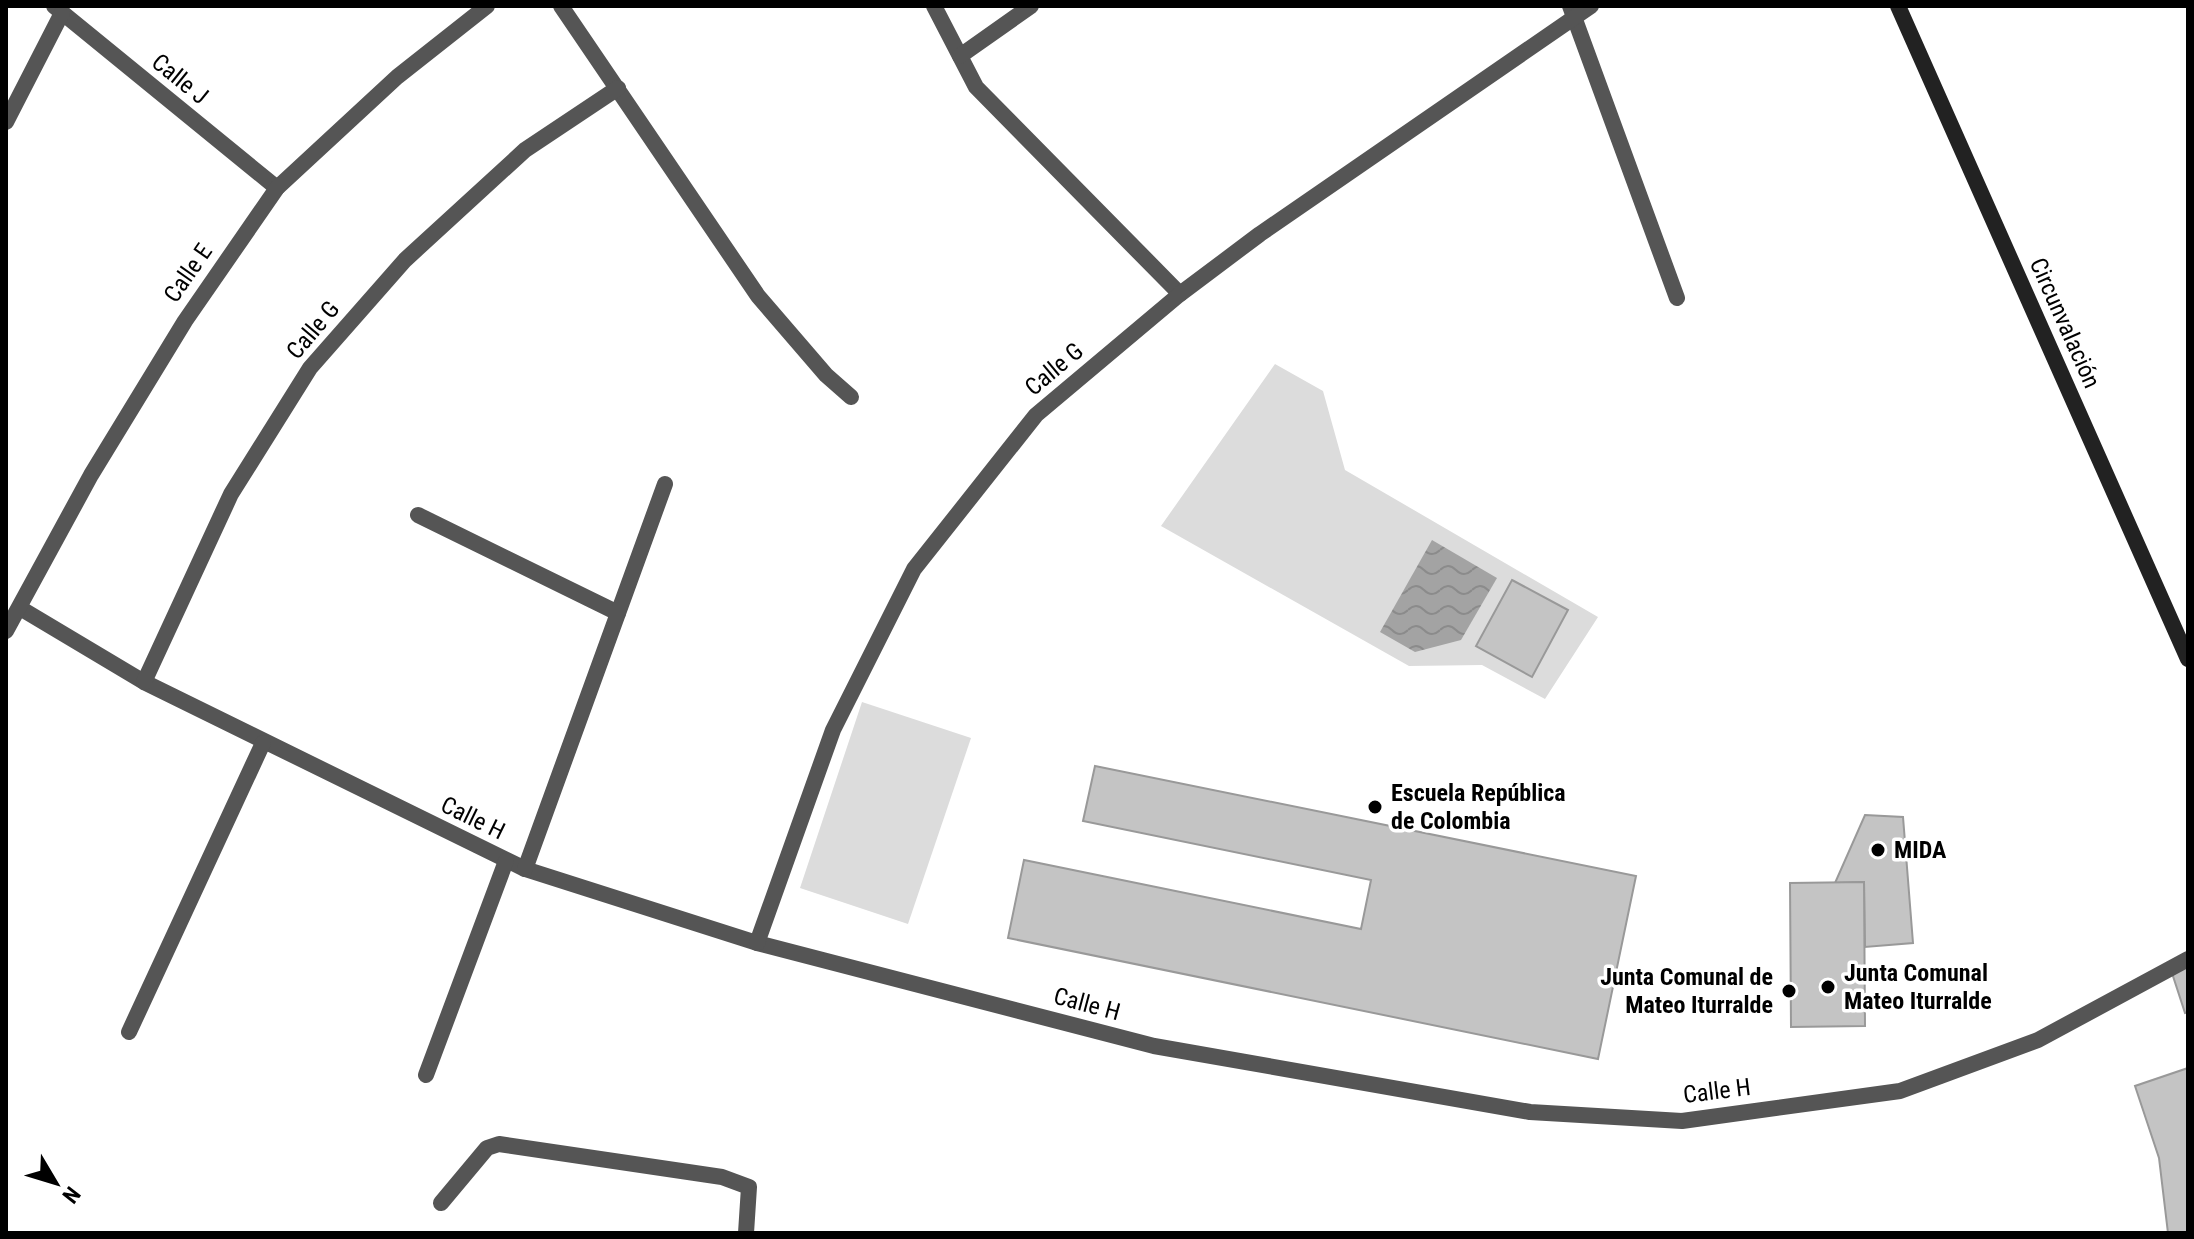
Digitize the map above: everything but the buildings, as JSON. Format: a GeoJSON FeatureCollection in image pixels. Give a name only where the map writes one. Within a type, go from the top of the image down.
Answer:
{"type":"FeatureCollection","features":[{"type":"Feature","properties":{"kind":"main road","name":"Circunvalación"},"geometry":{"type":"LineString","coordinates":[[1898,6],[2188,659]]}},
{"type":"Feature","properties":{"kind":"street","name":"Calle E"},"geometry":{"type":"LineString","coordinates":[[6,631],[91,475],[185,321],[277,188],[397,77],[487,6]]}},
{"type":"Feature","properties":{"kind":"street"},"geometry":{"type":"LineString","coordinates":[[561,6],[758,296],[826,375],[851,397]]}},
{"type":"Feature","properties":{"kind":"street"},"geometry":{"type":"LineString","coordinates":[[934,6],[976,87],[1180,294]]}},
{"type":"Feature","properties":{"kind":"street"},"geometry":{"type":"LineString","coordinates":[[960,56],[1031,6]]}},
{"type":"Feature","properties":{"kind":"street","name":"Calle G"},"geometry":{"type":"LineString","coordinates":[[757,943],[833,730],[914,569],[1036,415],[1180,294],[1260,234],[1573,11],[1591,6]]}},
{"type":"Feature","properties":{"kind":"street","name":"Calle J"},"geometry":{"type":"LineString","coordinates":[[58,10],[277,188]]}},
{"type":"Feature","properties":{"kind":"street"},"geometry":{"type":"LineString","coordinates":[[6,122],[58,10]]}},
{"type":"Feature","properties":{"kind":"street"},"geometry":{"type":"LineString","coordinates":[[1573,11],[1677,298]]}},
{"type":"Feature","properties":{"kind":"street","name":"Calle G"},"geometry":{"type":"LineString","coordinates":[[144,682],[231,494],[310,368],[405,260],[525,150],[618,88]]}},
{"type":"Feature","properties":{"kind":"street"},"geometry":{"type":"LineString","coordinates":[[525,869],[665,484]]}},
{"type":"Feature","properties":{"kind":"street"},"geometry":{"type":"LineString","coordinates":[[418,515],[618,613]]}},
{"type":"Feature","properties":{"kind":"street","name":"Calle H"},"geometry":{"type":"LineString","coordinates":[[20,608],[144,682],[525,869],[757,943],[1154,1046],[1530,1112],[1682,1121],[1900,1091],[2038,1040],[2188,959]]}},
{"type":"Feature","properties":{"kind":"street"},"geometry":{"type":"LineString","coordinates":[[129,1032],[263,743]]}},
{"type":"Feature","properties":{"kind":"street"},"geometry":{"type":"LineString","coordinates":[[426,1075],[506,861]]}},
{"type":"Feature","properties":{"kind":"street"},"geometry":{"type":"LineString","coordinates":[[441,1203],[487,1148],[499,1144],[722,1177],[749,1187],[746,1233]]}},
{"type":"Feature","properties":{"kind":"shaded area"},"geometry":{"type":"Polygon","coordinates":[[[1275,364],[1323,391],[1345,470],[1598,617],[1545,699],[1482,665],[1409,666],[1161,526],[1275,364]]]}},
{"type":"Feature","properties":{"kind":"shaded area"},"geometry":{"type":"Polygon","coordinates":[[[862,702],[971,738],[908,924],[800,888],[862,702]]]}},
{"type":"Feature","properties":{"kind":"water"},"geometry":{"type":"Polygon","coordinates":[[[1432,540],[1497,578],[1461,640],[1415,652],[1380,632],[1432,540]]]}},
{"type":"Feature","properties":{"kind":"place","name":"Escuela República de Colombia"},"geometry":{"type":"Point","coordinates":[1375,807]}},
{"type":"Feature","properties":{"kind":"place","name":"MIDA"},"geometry":{"type":"Point","coordinates":[1878,850]}},
{"type":"Feature","properties":{"kind":"place","name":"Junta Comunal Mateo Iturralde"},"geometry":{"type":"Point","coordinates":[1828,987]}},
{"type":"Feature","properties":{"kind":"place","name":"Junta Comunal de Mateo Iturralde"},"geometry":{"type":"Point","coordinates":[1789,991]}}]}
